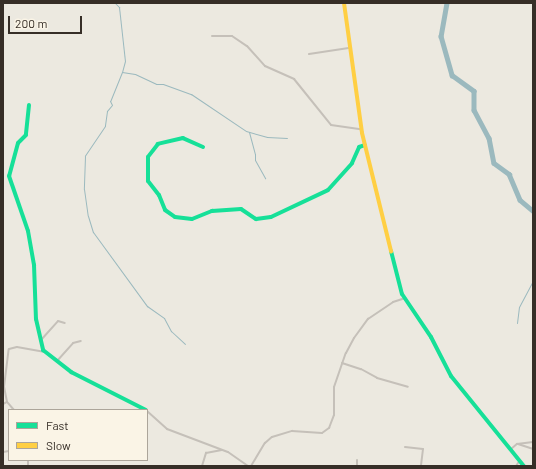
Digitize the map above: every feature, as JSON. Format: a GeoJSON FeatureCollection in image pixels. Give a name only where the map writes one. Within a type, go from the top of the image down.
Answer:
{"type":"FeatureCollection","features":[{"type":"Feature","properties":{"kind":"street"},"geometry":{"type":"LineString","coordinates":[[344,3],[361,129],[405,298],[434,342],[451,376],[524,466]]}},
{"type":"Feature","properties":{"kind":"street"},"geometry":{"type":"LineString","coordinates":[[212,36],[232,36],[247,46],[265,66],[294,79],[331,125],[361,129]]}},
{"type":"Feature","properties":{"kind":"street"},"geometry":{"type":"LineString","coordinates":[[309,54],[349,48]]}},
{"type":"Feature","properties":{"kind":"street"},"geometry":{"type":"LineString","coordinates":[[29,105],[26,135],[18,143],[12,158],[9,176],[11,188],[28,231],[34,265],[36,319],[44,352]]}},
{"type":"Feature","properties":{"kind":"street"},"geometry":{"type":"LineString","coordinates":[[202,148],[193,141],[183,138],[158,144],[148,157],[148,181],[159,195],[165,210],[175,217],[192,219],[212,211],[241,209],[256,219],[271,217],[307,202],[328,190],[348,170],[359,147],[365,145]]}},
{"type":"Feature","properties":{"kind":"street"},"geometry":{"type":"LineString","coordinates":[[251,466],[264,443],[272,437],[292,431],[322,433],[329,428],[334,415],[334,387],[342,363],[364,323],[393,302],[405,298]]}},
{"type":"Feature","properties":{"kind":"street"},"geometry":{"type":"LineString","coordinates":[[41,340],[58,321],[65,323]]}},
{"type":"Feature","properties":{"kind":"street"},"geometry":{"type":"LineString","coordinates":[[57,360],[73,343],[81,341]]}},
{"type":"Feature","properties":{"kind":"street"},"geometry":{"type":"LineString","coordinates":[[13,409],[7,402],[4,387],[9,349],[17,347],[44,352],[57,360],[71,372],[144,409]]}},
{"type":"Feature","properties":{"kind":"street"},"geometry":{"type":"LineString","coordinates":[[342,363],[361,369],[377,378],[408,387]]}},
{"type":"Feature","properties":{"kind":"street"},"geometry":{"type":"LineString","coordinates":[[3,404],[7,402]]}},
{"type":"Feature","properties":{"kind":"street"},"geometry":{"type":"LineString","coordinates":[[148,412],[173,432],[223,450],[248,466]]}},
{"type":"Feature","properties":{"kind":"street"},"geometry":{"type":"LineString","coordinates":[[511,449],[517,444],[533,442]]}},
{"type":"Feature","properties":{"kind":"street"},"geometry":{"type":"LineString","coordinates":[[517,444],[533,449]]}},
{"type":"Feature","properties":{"kind":"street"},"geometry":{"type":"LineString","coordinates":[[405,447],[423,449],[421,466]]}},
{"type":"Feature","properties":{"kind":"street"},"geometry":{"type":"LineString","coordinates":[[202,466],[206,453],[223,450]]}},
{"type":"Feature","properties":{"kind":"street"},"geometry":{"type":"LineString","coordinates":[[357,460],[357,466]]}},
{"type":"Feature","properties":{"kind":"street"},"geometry":{"type":"LineString","coordinates":[[516,466],[520,460]]}},
{"type":"Feature","properties":{"kind":"waterway"},"geometry":{"type":"LineString","coordinates":[[115,3],[119,7],[125,61],[122,72],[135,74],[156,84],[163,84],[191,94],[246,131],[267,137],[287,138]]}},
{"type":"Feature","properties":{"kind":"waterway"},"geometry":{"type":"LineString","coordinates":[[447,3],[441,36],[452,75],[474,91],[474,110],[489,138],[494,163],[509,174],[520,200],[533,211]]}},
{"type":"Feature","properties":{"kind":"waterway"},"geometry":{"type":"LineString","coordinates":[[122,72],[110,101],[112,105],[107,111],[105,126],[85,156],[84,189],[88,216],[93,232],[147,306],[164,318],[171,331],[185,344]]}},
{"type":"Feature","properties":{"kind":"waterway"},"geometry":{"type":"LineString","coordinates":[[249,132],[255,154],[255,160],[265,178]]}},
{"type":"Feature","properties":{"kind":"waterway"},"geometry":{"type":"LineString","coordinates":[[517,323],[519,307],[533,281]]}},
{"type":"Feature","properties":{"kind":"traffic: fast"},"geometry":{"type":"LineString","coordinates":[[29,105],[26,135],[18,143],[9,176],[28,231],[34,265],[36,319],[43,350],[71,372],[144,409]]}},
{"type":"Feature","properties":{"kind":"traffic: fast"},"geometry":{"type":"LineString","coordinates":[[203,147],[183,138],[158,144],[148,157],[148,181],[159,195],[165,210],[175,217],[192,219],[212,211],[241,209],[256,219],[271,217],[328,190],[352,163],[359,147],[365,145]]}},
{"type":"Feature","properties":{"kind":"traffic: fast"},"geometry":{"type":"LineString","coordinates":[[391,251],[402,294],[431,337],[451,376],[524,466]]}},
{"type":"Feature","properties":{"kind":"traffic: slow"},"geometry":{"type":"LineString","coordinates":[[344,3],[362,133],[391,251]]}}]}
